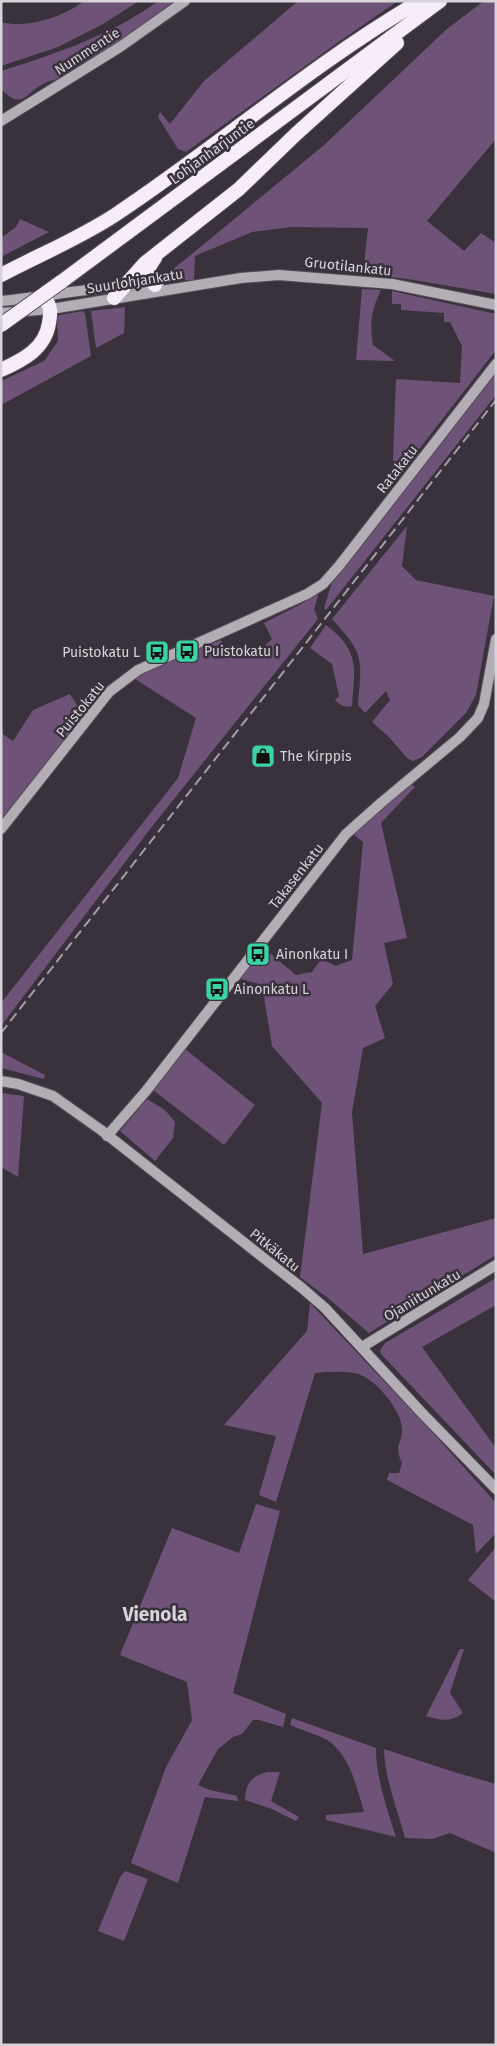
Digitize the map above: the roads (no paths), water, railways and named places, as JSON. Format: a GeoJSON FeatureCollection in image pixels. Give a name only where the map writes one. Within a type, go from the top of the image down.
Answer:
{"type":"FeatureCollection","features":[{"type":"Feature","properties":{"kind":"highway"},"geometry":{"type":"LineString","coordinates":[[1,274],[114,216],[326,60],[376,26],[420,1]]}},
{"type":"Feature","properties":{"kind":"highway","name":"Lohjanharjuntie"},"geometry":{"type":"LineString","coordinates":[[1,325],[425,1]]}},
{"type":"Feature","properties":{"kind":"highway"},"geometry":{"type":"LineString","coordinates":[[114,298],[137,270],[239,189],[441,1]]}},
{"type":"Feature","properties":{"kind":"highway","name":"Lohjanharjuntie"},"geometry":{"type":"LineString","coordinates":[[1,315],[59,279],[441,1]]}},
{"type":"Feature","properties":{"kind":"highway"},"geometry":{"type":"LineString","coordinates":[[155,285],[148,277],[147,272],[150,265],[161,252]]}},
{"type":"Feature","properties":{"kind":"highway"},"geometry":{"type":"LineString","coordinates":[[1,370],[36,350],[44,340],[49,327],[48,303]]}},
{"type":"Feature","properties":{"kind":"street","name":"Nummentie"},"geometry":{"type":"LineString","coordinates":[[1,121],[120,47],[185,1]]}},
{"type":"Feature","properties":{"kind":"street","name":"Gruotilankatu"},"geometry":{"type":"LineString","coordinates":[[197,285],[265,275],[292,275],[392,284],[496,305]]}},
{"type":"Feature","properties":{"kind":"street","name":"Suurlohjankatu"},"geometry":{"type":"LineString","coordinates":[[1,315],[125,285],[197,285]]}},
{"type":"Feature","properties":{"kind":"street","name":"Suurlohjankatu"},"geometry":{"type":"LineString","coordinates":[[1,301],[48,303],[114,298],[197,285]]}},
{"type":"Feature","properties":{"kind":"street","name":"Ratakatu"},"geometry":{"type":"LineString","coordinates":[[316,588],[339,566],[496,364]]}},
{"type":"Feature","properties":{"kind":"street","name":"Puistokatu"},"geometry":{"type":"LineString","coordinates":[[1,829],[110,692],[119,684],[138,670],[296,600],[316,588]]}},
{"type":"Feature","properties":{"kind":"street","name":"Takasenkatu"},"geometry":{"type":"LineString","coordinates":[[108,1136],[346,834],[460,737],[478,718],[484,704],[496,639]]}},
{"type":"Feature","properties":{"kind":"street","name":"Pitkäkatu"},"geometry":{"type":"LineString","coordinates":[[1,1081],[18,1084],[53,1096],[108,1136],[302,1288],[325,1308],[421,1412],[496,1489]]}},
{"type":"Feature","properties":{"kind":"street","name":"Ojaniitunkatu"},"geometry":{"type":"LineString","coordinates":[[362,1347],[496,1265]]}},
{"type":"Feature","properties":{"kind":"railway"},"geometry":{"type":"LineString","coordinates":[[1,1033],[496,400]]}},
{"type":"Feature","properties":{"kind":"place","name":"Puistokatu I"},"geometry":{"type":"Point","coordinates":[187,651]}},
{"type":"Feature","properties":{"kind":"place","name":"Puistokatu L"},"geometry":{"type":"Point","coordinates":[157,652]}},
{"type":"Feature","properties":{"kind":"place","name":"The Kirppis"},"geometry":{"type":"Point","coordinates":[263,756]}},
{"type":"Feature","properties":{"kind":"place","name":"Ainonkatu I"},"geometry":{"type":"Point","coordinates":[258,954]}},
{"type":"Feature","properties":{"kind":"place","name":"Ainonkatu L"},"geometry":{"type":"Point","coordinates":[217,989]}},
{"type":"Feature","properties":{"kind":"district","name":"Vienola"},"geometry":{"type":"Point","coordinates":[155,1614]}}]}
